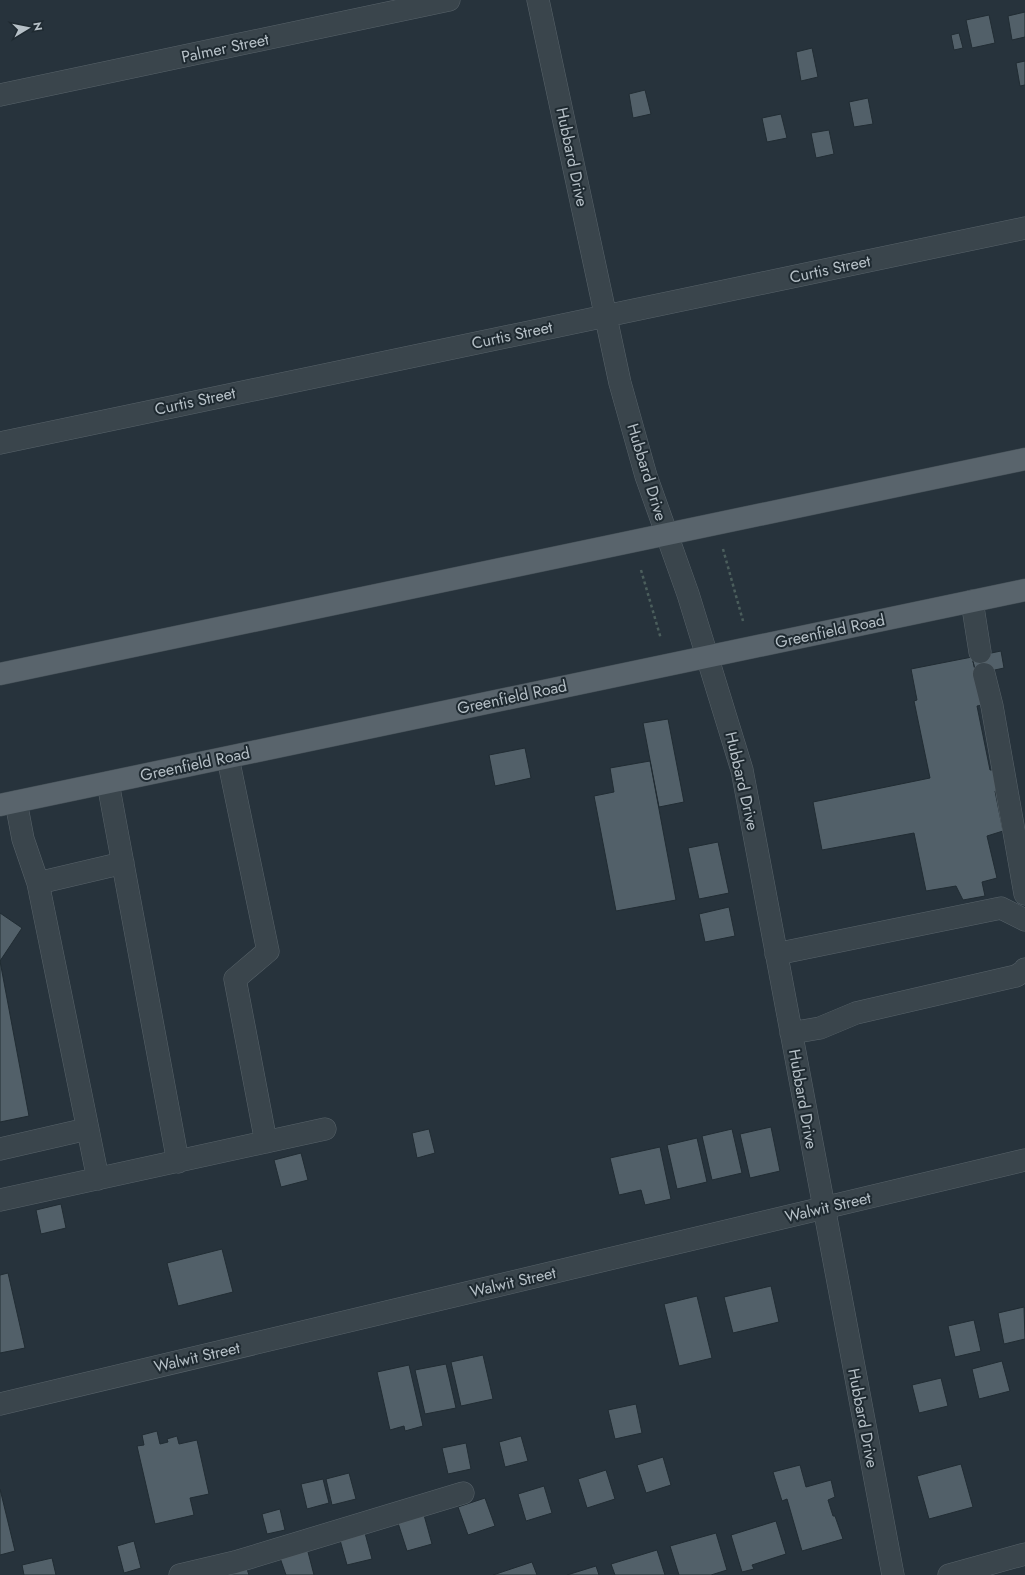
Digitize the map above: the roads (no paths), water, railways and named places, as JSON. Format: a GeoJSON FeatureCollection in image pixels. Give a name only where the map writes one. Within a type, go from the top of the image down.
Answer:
{"type":"FeatureCollection","features":[{"type":"Feature","properties":{"kind":"main road"},"geometry":{"type":"LineString","coordinates":[[0,674],[1025,459]]}},
{"type":"Feature","properties":{"kind":"main road","name":"Greenfield Road"},"geometry":{"type":"LineString","coordinates":[[8,804],[1025,590]]}},
{"type":"Feature","properties":{"kind":"street","name":"Palmer Street"},"geometry":{"type":"LineString","coordinates":[[0,95],[449,0]]}},
{"type":"Feature","properties":{"kind":"street","name":"Hubbard Drive"},"geometry":{"type":"LineString","coordinates":[[538,0],[620,383],[646,476],[688,594],[742,770],[893,1575]]}},
{"type":"Feature","properties":{"kind":"street","name":"Curtis Street"},"geometry":{"type":"LineString","coordinates":[[0,442],[1025,228]]}},
{"type":"Feature","properties":{"kind":"street"},"geometry":{"type":"LineString","coordinates":[[972,601],[980,652]]}},
{"type":"Feature","properties":{"kind":"street"},"geometry":{"type":"LineString","coordinates":[[984,674],[992,706],[1025,894]]}},
{"type":"Feature","properties":{"kind":"street"},"geometry":{"type":"LineString","coordinates":[[228,758],[268,951],[235,979],[266,1142]]}},
{"type":"Feature","properties":{"kind":"street"},"geometry":{"type":"LineString","coordinates":[[108,783],[178,1162]]}},
{"type":"Feature","properties":{"kind":"street"},"geometry":{"type":"LineString","coordinates":[[8,804],[23,839],[38,883],[98,1179]]}},
{"type":"Feature","properties":{"kind":"street"},"geometry":{"type":"LineString","coordinates":[[38,883],[123,863]]}},
{"type":"Feature","properties":{"kind":"street"},"geometry":{"type":"LineString","coordinates":[[776,954],[1001,908],[1025,920]]}},
{"type":"Feature","properties":{"kind":"street"},"geometry":{"type":"LineString","coordinates":[[791,1033],[820,1028],[856,1013],[1016,976],[1025,969]]}},
{"type":"Feature","properties":{"kind":"street"},"geometry":{"type":"LineString","coordinates":[[0,1149],[87,1129]]}},
{"type":"Feature","properties":{"kind":"street"},"geometry":{"type":"LineString","coordinates":[[0,1200],[325,1129]]}},
{"type":"Feature","properties":{"kind":"street","name":"Walwit Street"},"geometry":{"type":"LineString","coordinates":[[0,1404],[1025,1160]]}},
{"type":"Feature","properties":{"kind":"street"},"geometry":{"type":"LineString","coordinates":[[180,1575],[235,1562],[464,1493]]}},
{"type":"Feature","properties":{"kind":"street"},"geometry":{"type":"LineString","coordinates":[[949,1575],[1025,1554]]}}]}
